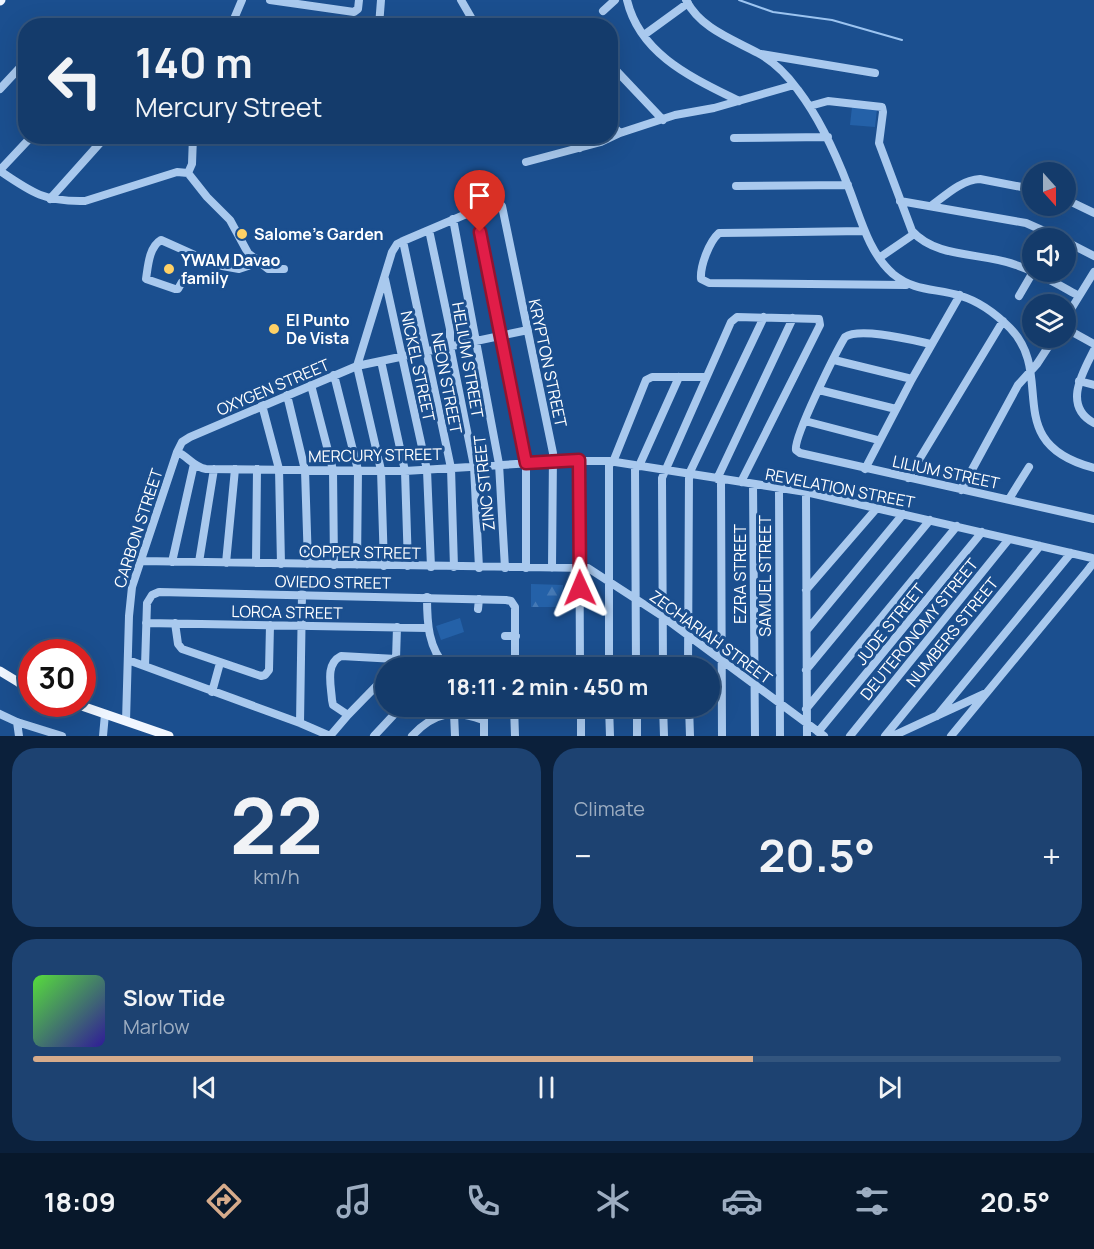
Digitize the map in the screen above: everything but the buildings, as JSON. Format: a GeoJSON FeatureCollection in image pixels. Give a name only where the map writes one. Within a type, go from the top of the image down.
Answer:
{"type":"FeatureCollection","features":[{"type":"Feature","properties":{"kind":"main road"},"geometry":{"type":"LineString","coordinates":[[0,671],[18,682]]}},
{"type":"Feature","properties":{"kind":"main road"},"geometry":{"type":"LineString","coordinates":[[96,711],[169,736]]}},
{"type":"Feature","properties":{"kind":"street"},"geometry":{"type":"LineString","coordinates":[[234,18],[242,0]]}},
{"type":"Feature","properties":{"kind":"street"},"geometry":{"type":"LineString","coordinates":[[270,0],[356,12],[359,0]]}},
{"type":"Feature","properties":{"kind":"street"},"geometry":{"type":"LineString","coordinates":[[380,18],[381,0]]}},
{"type":"Feature","properties":{"kind":"street"},"geometry":{"type":"LineString","coordinates":[[461,0],[471,18]]}},
{"type":"Feature","properties":{"kind":"street"},"geometry":{"type":"LineString","coordinates":[[603,11],[615,0]]}},
{"type":"Feature","properties":{"kind":"street"},"geometry":{"type":"LineString","coordinates":[[627,0],[634,20],[644,35],[671,65],[739,102]]}},
{"type":"Feature","properties":{"kind":"street"},"geometry":{"type":"LineString","coordinates":[[644,35],[687,2],[699,18],[723,36],[759,54],[794,85],[810,106],[828,137],[864,231],[879,258],[886,267],[908,285]]}},
{"type":"Feature","properties":{"kind":"street"},"geometry":{"type":"LineString","coordinates":[[759,54],[875,73]]}},
{"type":"Feature","properties":{"kind":"street"},"geometry":{"type":"LineString","coordinates":[[0,89],[18,70]]}},
{"type":"Feature","properties":{"kind":"street"},"geometry":{"type":"LineString","coordinates":[[618,72],[663,120]]}},
{"type":"Feature","properties":{"kind":"street"},"geometry":{"type":"LineString","coordinates":[[620,133],[686,112],[739,102],[794,85]]}},
{"type":"Feature","properties":{"kind":"street"},"geometry":{"type":"LineString","coordinates":[[810,106],[834,101],[882,107],[884,112],[879,143],[914,234],[928,245],[1004,261],[1022,268]]}},
{"type":"Feature","properties":{"kind":"street"},"geometry":{"type":"LineString","coordinates":[[734,138],[828,137]]}},
{"type":"Feature","properties":{"kind":"street"},"geometry":{"type":"LineString","coordinates":[[24,144],[0,170],[37,194],[50,199],[85,201],[177,172],[188,173],[207,197],[230,220],[248,253],[268,269],[284,269]]}},
{"type":"Feature","properties":{"kind":"street"},"geometry":{"type":"LineString","coordinates":[[50,199],[99,144]]}},
{"type":"Feature","properties":{"kind":"street"},"geometry":{"type":"LineString","coordinates":[[188,173],[192,164],[193,144]]}},
{"type":"Feature","properties":{"kind":"street"},"geometry":{"type":"LineString","coordinates":[[577,144],[580,148]]}},
{"type":"Feature","properties":{"kind":"street"},"geometry":{"type":"LineString","coordinates":[[526,162],[594,144]]}},
{"type":"Feature","properties":{"kind":"street"},"geometry":{"type":"LineString","coordinates":[[931,206],[973,179],[1022,187]]}},
{"type":"Feature","properties":{"kind":"street"},"geometry":{"type":"LineString","coordinates":[[736,186],[848,185]]}},
{"type":"Feature","properties":{"kind":"street"},"geometry":{"type":"LineString","coordinates":[[900,201],[1026,223],[1037,228]]}},
{"type":"Feature","properties":{"kind":"street","name":"KRYPTON STREET"},"geometry":{"type":"LineString","coordinates":[[476,210],[499,202],[502,206],[553,453],[552,568]]}},
{"type":"Feature","properties":{"kind":"street"},"geometry":{"type":"LineString","coordinates":[[1076,204],[1094,213]]}},
{"type":"Feature","properties":{"kind":"street"},"geometry":{"type":"LineString","coordinates":[[384,566],[381,470],[357,366],[392,252],[400,242],[476,210],[526,463],[526,568]]}},
{"type":"Feature","properties":{"kind":"street","name":"ZINC STREET"},"geometry":{"type":"LineString","coordinates":[[453,219],[499,464],[505,568]]}},
{"type":"Feature","properties":{"kind":"street","name":"HELIUM STREET"},"geometry":{"type":"LineString","coordinates":[[429,230],[450,329],[450,346],[474,466],[479,568]]}},
{"type":"Feature","properties":{"kind":"street"},"geometry":{"type":"LineString","coordinates":[[864,231],[719,233],[711,246],[701,274],[702,281],[709,283],[908,285],[960,296],[989,309],[1003,321],[1023,346],[1031,371],[1034,415],[1044,438],[1066,458],[1094,468]]}},
{"type":"Feature","properties":{"kind":"street"},"geometry":{"type":"LineString","coordinates":[[879,258],[914,234]]}},
{"type":"Feature","properties":{"kind":"street"},"geometry":{"type":"LineString","coordinates":[[182,282],[178,289],[174,290],[146,279],[155,243],[161,240],[217,265],[239,269],[248,266],[255,258]]}},
{"type":"Feature","properties":{"kind":"street","name":"NEON STREET"},"geometry":{"type":"LineString","coordinates":[[400,242],[424,334],[425,352],[451,468],[454,567]]}},
{"type":"Feature","properties":{"kind":"street"},"geometry":{"type":"LineString","coordinates":[[1076,247],[1094,256]]}},
{"type":"Feature","properties":{"kind":"street"},"geometry":{"type":"LineString","coordinates":[[1076,301],[1094,272]]}},
{"type":"Feature","properties":{"kind":"street","name":"NICKEL STREET"},"geometry":{"type":"LineString","coordinates":[[385,278],[427,470],[430,567]]}},
{"type":"Feature","properties":{"kind":"street"},"geometry":{"type":"LineString","coordinates":[[1019,296],[1027,282]]}},
{"type":"Feature","properties":{"kind":"street"},"geometry":{"type":"LineString","coordinates":[[1052,282],[1079,296]]}},
{"type":"Feature","properties":{"kind":"street"},"geometry":{"type":"LineString","coordinates":[[865,469],[931,344],[960,296]]}},
{"type":"Feature","properties":{"kind":"street"},"geometry":{"type":"LineString","coordinates":[[688,657],[689,474],[764,318]]}},
{"type":"Feature","properties":{"kind":"street"},"geometry":{"type":"LineString","coordinates":[[722,736],[719,479],[793,318]]}},
{"type":"Feature","properties":{"kind":"street"},"geometry":{"type":"LineString","coordinates":[[663,657],[662,478],[706,377],[734,319],[816,318],[820,321],[820,325],[741,482]]}},
{"type":"Feature","properties":{"kind":"street"},"geometry":{"type":"LineString","coordinates":[[908,478],[1003,321]]}},
{"type":"Feature","properties":{"kind":"street","name":"OXYGEN STREET"},"geometry":{"type":"LineString","coordinates":[[177,452],[182,442],[190,437],[357,366],[528,330]]}},
{"type":"Feature","properties":{"kind":"street"},"geometry":{"type":"LineString","coordinates":[[879,440],[805,421],[845,337],[852,333],[886,335],[931,344]]}},
{"type":"Feature","properties":{"kind":"street"},"geometry":{"type":"LineString","coordinates":[[1076,334],[1094,344]]}},
{"type":"Feature","properties":{"kind":"street"},"geometry":{"type":"LineString","coordinates":[[961,490],[1018,385],[1047,348]]}},
{"type":"Feature","properties":{"kind":"street"},"geometry":{"type":"LineString","coordinates":[[1094,350],[1078,381],[1077,395],[1078,404],[1083,413],[1094,423]]}},
{"type":"Feature","properties":{"kind":"street"},"geometry":{"type":"LineString","coordinates":[[834,360],[912,379]]}},
{"type":"Feature","properties":{"kind":"street"},"geometry":{"type":"LineString","coordinates":[[381,361],[405,471],[408,566]]}},
{"type":"Feature","properties":{"kind":"street"},"geometry":{"type":"LineString","coordinates":[[334,375],[358,470],[357,565]]}},
{"type":"Feature","properties":{"kind":"street"},"geometry":{"type":"LineString","coordinates":[[636,657],[637,466],[679,377]]}},
{"type":"Feature","properties":{"kind":"street"},"geometry":{"type":"LineString","coordinates":[[609,657],[611,461],[648,378],[706,377]]}},
{"type":"Feature","properties":{"kind":"street"},"geometry":{"type":"LineString","coordinates":[[1078,381],[1094,385]]}},
{"type":"Feature","properties":{"kind":"street"},"geometry":{"type":"LineString","coordinates":[[311,385],[333,470],[334,565]]}},
{"type":"Feature","properties":{"kind":"street"},"geometry":{"type":"LineString","coordinates":[[819,390],[896,409]]}},
{"type":"Feature","properties":{"kind":"street"},"geometry":{"type":"LineString","coordinates":[[287,395],[305,470],[308,564]]}},
{"type":"Feature","properties":{"kind":"street"},"geometry":{"type":"LineString","coordinates":[[262,405],[279,469],[281,564]]}},
{"type":"Feature","properties":{"kind":"street","name":"LILIUM STREET"},"geometry":{"type":"LineString","coordinates":[[805,421],[795,448],[800,453],[1094,519]]}},
{"type":"Feature","properties":{"kind":"street","name":"MERCURY STREET"},"geometry":{"type":"LineString","coordinates":[[177,452],[185,455],[200,468],[214,469],[405,471],[579,460]]}},
{"type":"Feature","properties":{"kind":"street","name":"CARBON STREET"},"geometry":{"type":"LineString","coordinates":[[126,721],[129,601],[177,452]]}},
{"type":"Feature","properties":{"kind":"street"},"geometry":{"type":"LineString","coordinates":[[579,460],[580,657]]}},
{"type":"Feature","properties":{"kind":"street","name":"REVELATION STREET"},"geometry":{"type":"LineString","coordinates":[[579,460],[611,461],[806,492],[1093,559]]}},
{"type":"Feature","properties":{"kind":"street"},"geometry":{"type":"LineString","coordinates":[[172,562],[194,464]]}},
{"type":"Feature","properties":{"kind":"street"},"geometry":{"type":"LineString","coordinates":[[1009,500],[1029,467]]}},
{"type":"Feature","properties":{"kind":"street"},"geometry":{"type":"LineString","coordinates":[[199,562],[214,469]]}},
{"type":"Feature","properties":{"kind":"street"},"geometry":{"type":"LineString","coordinates":[[226,563],[235,469]]}},
{"type":"Feature","properties":{"kind":"street"},"geometry":{"type":"LineString","coordinates":[[256,563],[257,469]]}},
{"type":"Feature","properties":{"kind":"street","name":"EZRA STREET"},"geometry":{"type":"LineString","coordinates":[[753,484],[755,736]]}},
{"type":"Feature","properties":{"kind":"street","name":"SAMUEL STREET"},"geometry":{"type":"LineString","coordinates":[[779,488],[780,736]]}},
{"type":"Feature","properties":{"kind":"street"},"geometry":{"type":"LineString","coordinates":[[806,492],[807,736]]}},
{"type":"Feature","properties":{"kind":"street"},"geometry":{"type":"LineString","coordinates":[[806,590],[877,508]]}},
{"type":"Feature","properties":{"kind":"street"},"geometry":{"type":"LineString","coordinates":[[807,630],[903,514]]}},
{"type":"Feature","properties":{"kind":"street"},"geometry":{"type":"LineString","coordinates":[[806,670],[930,520]]}},
{"type":"Feature","properties":{"kind":"street"},"geometry":{"type":"LineString","coordinates":[[806,709],[957,526]]}},
{"type":"Feature","properties":{"kind":"street","name":"JUDE STREET"},"geometry":{"type":"LineString","coordinates":[[821,734],[982,532]]}},
{"type":"Feature","properties":{"kind":"street","name":"DEUTERONOMY STREET"},"geometry":{"type":"LineString","coordinates":[[850,736],[1009,539]]}},
{"type":"Feature","properties":{"kind":"street","name":"NUMBERS STREET"},"geometry":{"type":"LineString","coordinates":[[885,736],[1040,546]]}},
{"type":"Feature","properties":{"kind":"street"},"geometry":{"type":"LineString","coordinates":[[937,716],[1071,553]]}},
{"type":"Feature","properties":{"kind":"street"},"geometry":{"type":"LineString","coordinates":[[951,736],[1088,570],[1093,559]]}},
{"type":"Feature","properties":{"kind":"street","name":"COPPER STREET"},"geometry":{"type":"LineString","coordinates":[[140,561],[579,568]]}},
{"type":"Feature","properties":{"kind":"street","name":"ZECHARIAH STREET"},"geometry":{"type":"LineString","coordinates":[[579,568],[588,568],[662,616],[821,734]]}},
{"type":"Feature","properties":{"kind":"street","name":"OVIEDO STREET"},"geometry":{"type":"LineString","coordinates":[[146,623],[147,603],[152,595],[159,592],[427,597],[506,600],[514,604],[516,636]]}},
{"type":"Feature","properties":{"kind":"street"},"geometry":{"type":"LineString","coordinates":[[300,723],[302,594]]}},
{"type":"Feature","properties":{"kind":"street"},"geometry":{"type":"LineString","coordinates":[[427,597],[427,628],[437,656]]}},
{"type":"Feature","properties":{"kind":"street"},"geometry":{"type":"LineString","coordinates":[[478,609],[479,599]]}},
{"type":"Feature","properties":{"kind":"street"},"geometry":{"type":"LineString","coordinates":[[145,666],[146,623]]}},
{"type":"Feature","properties":{"kind":"street","name":"LORCA STREET"},"geometry":{"type":"LineString","coordinates":[[146,623],[427,628]]}},
{"type":"Feature","properties":{"kind":"street"},"geometry":{"type":"LineString","coordinates":[[175,623],[178,644],[182,649],[261,676],[266,675],[268,670],[270,625]]}},
{"type":"Feature","properties":{"kind":"street"},"geometry":{"type":"LineString","coordinates":[[396,657],[397,627]]}},
{"type":"Feature","properties":{"kind":"street"},"geometry":{"type":"LineString","coordinates":[[505,636],[516,636],[515,657]]}},
{"type":"Feature","properties":{"kind":"street"},"geometry":{"type":"LineString","coordinates":[[348,715],[333,705],[330,666],[335,659],[341,656],[375,657]]}},
{"type":"Feature","properties":{"kind":"street"},"geometry":{"type":"LineString","coordinates":[[128,660],[330,736],[375,687]]}},
{"type":"Feature","properties":{"kind":"street"},"geometry":{"type":"LineString","coordinates":[[212,692],[220,663]]}},
{"type":"Feature","properties":{"kind":"street"},"geometry":{"type":"LineString","coordinates":[[893,736],[985,694]]}},
{"type":"Feature","properties":{"kind":"street"},"geometry":{"type":"LineString","coordinates":[[0,714],[60,736]]}},
{"type":"Feature","properties":{"kind":"street"},"geometry":{"type":"LineString","coordinates":[[103,736],[105,714]]}},
{"type":"Feature","properties":{"kind":"street"},"geometry":{"type":"LineString","coordinates":[[374,736],[392,717]]}},
{"type":"Feature","properties":{"kind":"street"},"geometry":{"type":"LineString","coordinates":[[412,736],[427,722],[438,717]]}},
{"type":"Feature","properties":{"kind":"street"},"geometry":{"type":"LineString","coordinates":[[454,717],[455,736]]}},
{"type":"Feature","properties":{"kind":"street"},"geometry":{"type":"LineString","coordinates":[[475,717],[483,720]]}},
{"type":"Feature","properties":{"kind":"street"},"geometry":{"type":"LineString","coordinates":[[483,717],[484,736]]}},
{"type":"Feature","properties":{"kind":"street"},"geometry":{"type":"LineString","coordinates":[[514,717],[515,736]]}},
{"type":"Feature","properties":{"kind":"street"},"geometry":{"type":"LineString","coordinates":[[581,717],[581,736]]}},
{"type":"Feature","properties":{"kind":"street"},"geometry":{"type":"LineString","coordinates":[[609,717],[610,736]]}},
{"type":"Feature","properties":{"kind":"street"},"geometry":{"type":"LineString","coordinates":[[637,717],[637,736]]}},
{"type":"Feature","properties":{"kind":"street"},"geometry":{"type":"LineString","coordinates":[[663,717],[664,736]]}},
{"type":"Feature","properties":{"kind":"street"},"geometry":{"type":"LineString","coordinates":[[689,717],[690,736]]}},
{"type":"Feature","properties":{"kind":"street"},"geometry":{"type":"LineString","coordinates":[[17,722],[19,736]]}},
{"type":"Feature","properties":{"kind":"green space"},"geometry":{"type":"Polygon","coordinates":[[[852,107],[877,109],[875,127],[850,125],[852,107]]]}},
{"type":"Feature","properties":{"kind":"green space"},"geometry":{"type":"Polygon","coordinates":[[[531,584],[563,585],[564,607],[531,607],[531,584]]]}},
{"type":"Feature","properties":{"kind":"green space"},"geometry":{"type":"Polygon","coordinates":[[[460,618],[464,632],[441,640],[436,626],[460,618]]]}},
{"type":"Feature","properties":{"kind":"waterway"},"geometry":{"type":"LineString","coordinates":[[739,0],[773,12],[832,20],[902,40]]}},
{"type":"Feature","properties":{"kind":"place","name":"Salome’s Garden"},"geometry":{"type":"Point","coordinates":[242,234]}},
{"type":"Feature","properties":{"kind":"place","name":"YWAM Davao family"},"geometry":{"type":"Point","coordinates":[169,269]}},
{"type":"Feature","properties":{"kind":"place","name":"El Punto De Vista"},"geometry":{"type":"Point","coordinates":[274,329]}},
{"type":"Feature","properties":{"kind":"route"},"geometry":{"type":"LineString","coordinates":[[480,232],[526,463],[579,460],[580,588]]}}]}
